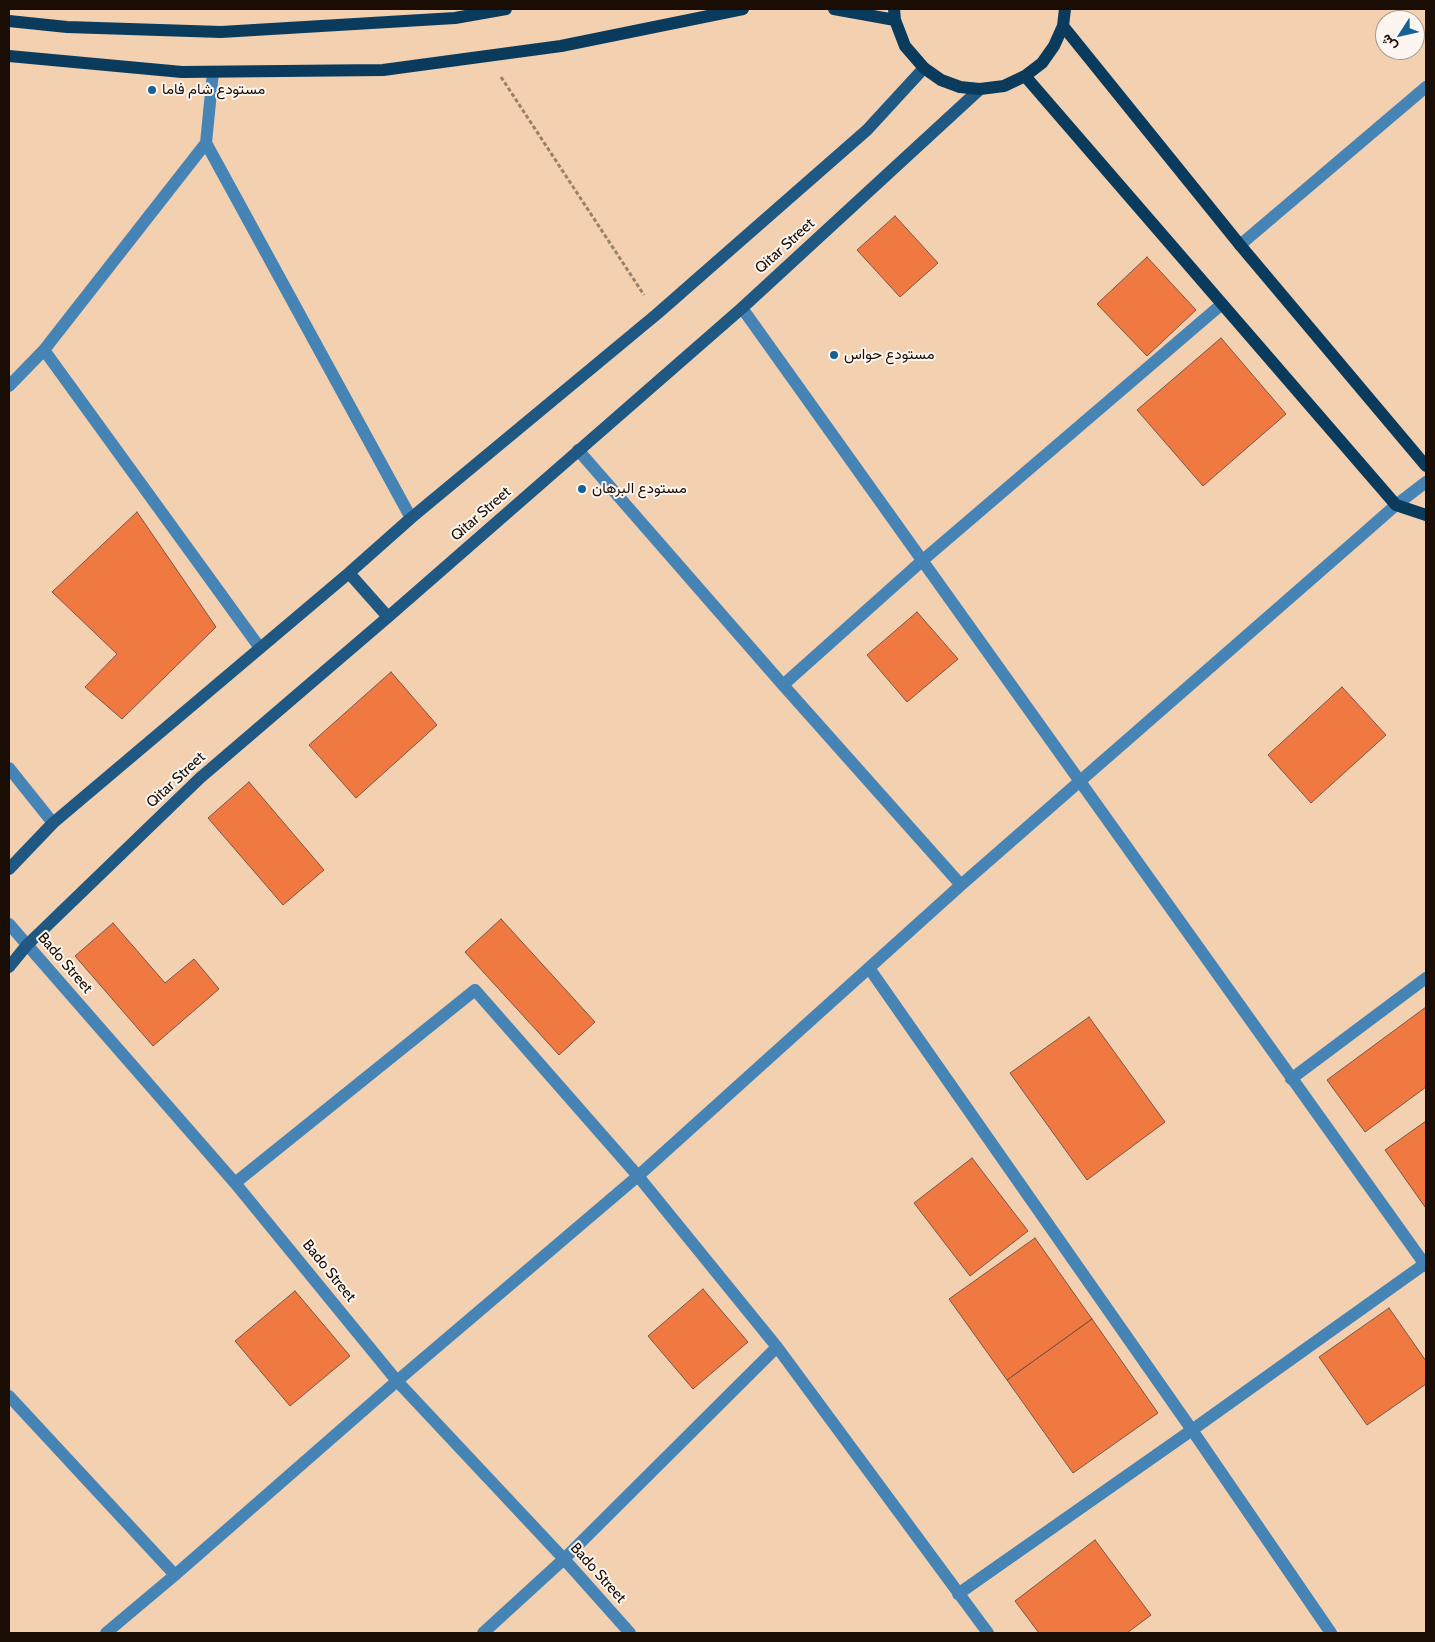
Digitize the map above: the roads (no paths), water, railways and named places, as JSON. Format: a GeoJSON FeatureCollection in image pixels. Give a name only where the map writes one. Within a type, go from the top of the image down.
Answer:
{"type":"FeatureCollection","features":[{"type":"Feature","properties":{"kind":"main road"},"geometry":{"type":"LineString","coordinates":[[9,21],[67,27],[221,32],[456,18],[506,9]]}},
{"type":"Feature","properties":{"kind":"main road"},"geometry":{"type":"LineString","coordinates":[[9,56],[182,72],[383,70],[561,46],[743,9]]}},
{"type":"Feature","properties":{"kind":"main road"},"geometry":{"type":"LineString","coordinates":[[834,9],[895,14],[905,46],[924,68],[941,80],[960,87],[980,89],[1004,86],[1025,76],[1042,63],[1054,46],[1062,26],[1065,9]]}},
{"type":"Feature","properties":{"kind":"main road"},"geometry":{"type":"LineString","coordinates":[[1062,26],[1240,245],[1426,466]]}},
{"type":"Feature","properties":{"kind":"main road"},"geometry":{"type":"LineString","coordinates":[[9,869],[53,823],[349,573],[411,518],[657,314],[868,130],[924,68]]}},
{"type":"Feature","properties":{"kind":"main road"},"geometry":{"type":"LineString","coordinates":[[1025,76],[1396,505],[1426,515]]}},
{"type":"Feature","properties":{"kind":"main road","name":"Qitar Street"},"geometry":{"type":"LineString","coordinates":[[9,967],[27,945],[200,778],[388,618],[742,308],[980,89]]}},
{"type":"Feature","properties":{"kind":"main road"},"geometry":{"type":"LineString","coordinates":[[349,573],[388,618]]}},
{"type":"Feature","properties":{"kind":"street"},"geometry":{"type":"LineString","coordinates":[[9,386],[44,350],[206,143],[213,72]]}},
{"type":"Feature","properties":{"kind":"street"},"geometry":{"type":"LineString","coordinates":[[1240,245],[1426,87]]}},
{"type":"Feature","properties":{"kind":"street"},"geometry":{"type":"LineString","coordinates":[[206,143],[411,518]]}},
{"type":"Feature","properties":{"kind":"street"},"geometry":{"type":"LineString","coordinates":[[783,685],[922,560],[1222,304]]}},
{"type":"Feature","properties":{"kind":"street"},"geometry":{"type":"LineString","coordinates":[[742,308],[1292,1080],[1426,1264],[958,1594]]}},
{"type":"Feature","properties":{"kind":"street"},"geometry":{"type":"LineString","coordinates":[[44,350],[260,648]]}},
{"type":"Feature","properties":{"kind":"street"},"geometry":{"type":"LineString","coordinates":[[578,450],[961,885]]}},
{"type":"Feature","properties":{"kind":"street"},"geometry":{"type":"LineString","coordinates":[[106,1633],[397,1381],[638,1176],[961,885],[1396,505],[1426,482]]}},
{"type":"Feature","properties":{"kind":"street"},"geometry":{"type":"LineString","coordinates":[[9,768],[53,823]]}},
{"type":"Feature","properties":{"kind":"street","name":"Bado Street"},"geometry":{"type":"LineString","coordinates":[[9,924],[235,1182],[397,1381],[564,1559],[630,1633]]}},
{"type":"Feature","properties":{"kind":"street"},"geometry":{"type":"LineString","coordinates":[[869,968],[1192,1430],[1331,1633]]}},
{"type":"Feature","properties":{"kind":"street"},"geometry":{"type":"LineString","coordinates":[[1292,1080],[1426,978]]}},
{"type":"Feature","properties":{"kind":"street"},"geometry":{"type":"LineString","coordinates":[[235,1182],[474,990],[638,1176],[777,1347],[988,1633]]}},
{"type":"Feature","properties":{"kind":"street"},"geometry":{"type":"LineString","coordinates":[[483,1633],[564,1559],[777,1347]]}},
{"type":"Feature","properties":{"kind":"street"},"geometry":{"type":"LineString","coordinates":[[9,1396],[175,1575]]}},
{"type":"Feature","properties":{"kind":"place","name":"مستودع شام فاما"},"geometry":{"type":"Point","coordinates":[152,90]}},
{"type":"Feature","properties":{"kind":"place","name":"مستودع حواس"},"geometry":{"type":"Point","coordinates":[834,355]}},
{"type":"Feature","properties":{"kind":"place","name":"مستودع البرهان"},"geometry":{"type":"Point","coordinates":[582,489]}}]}
